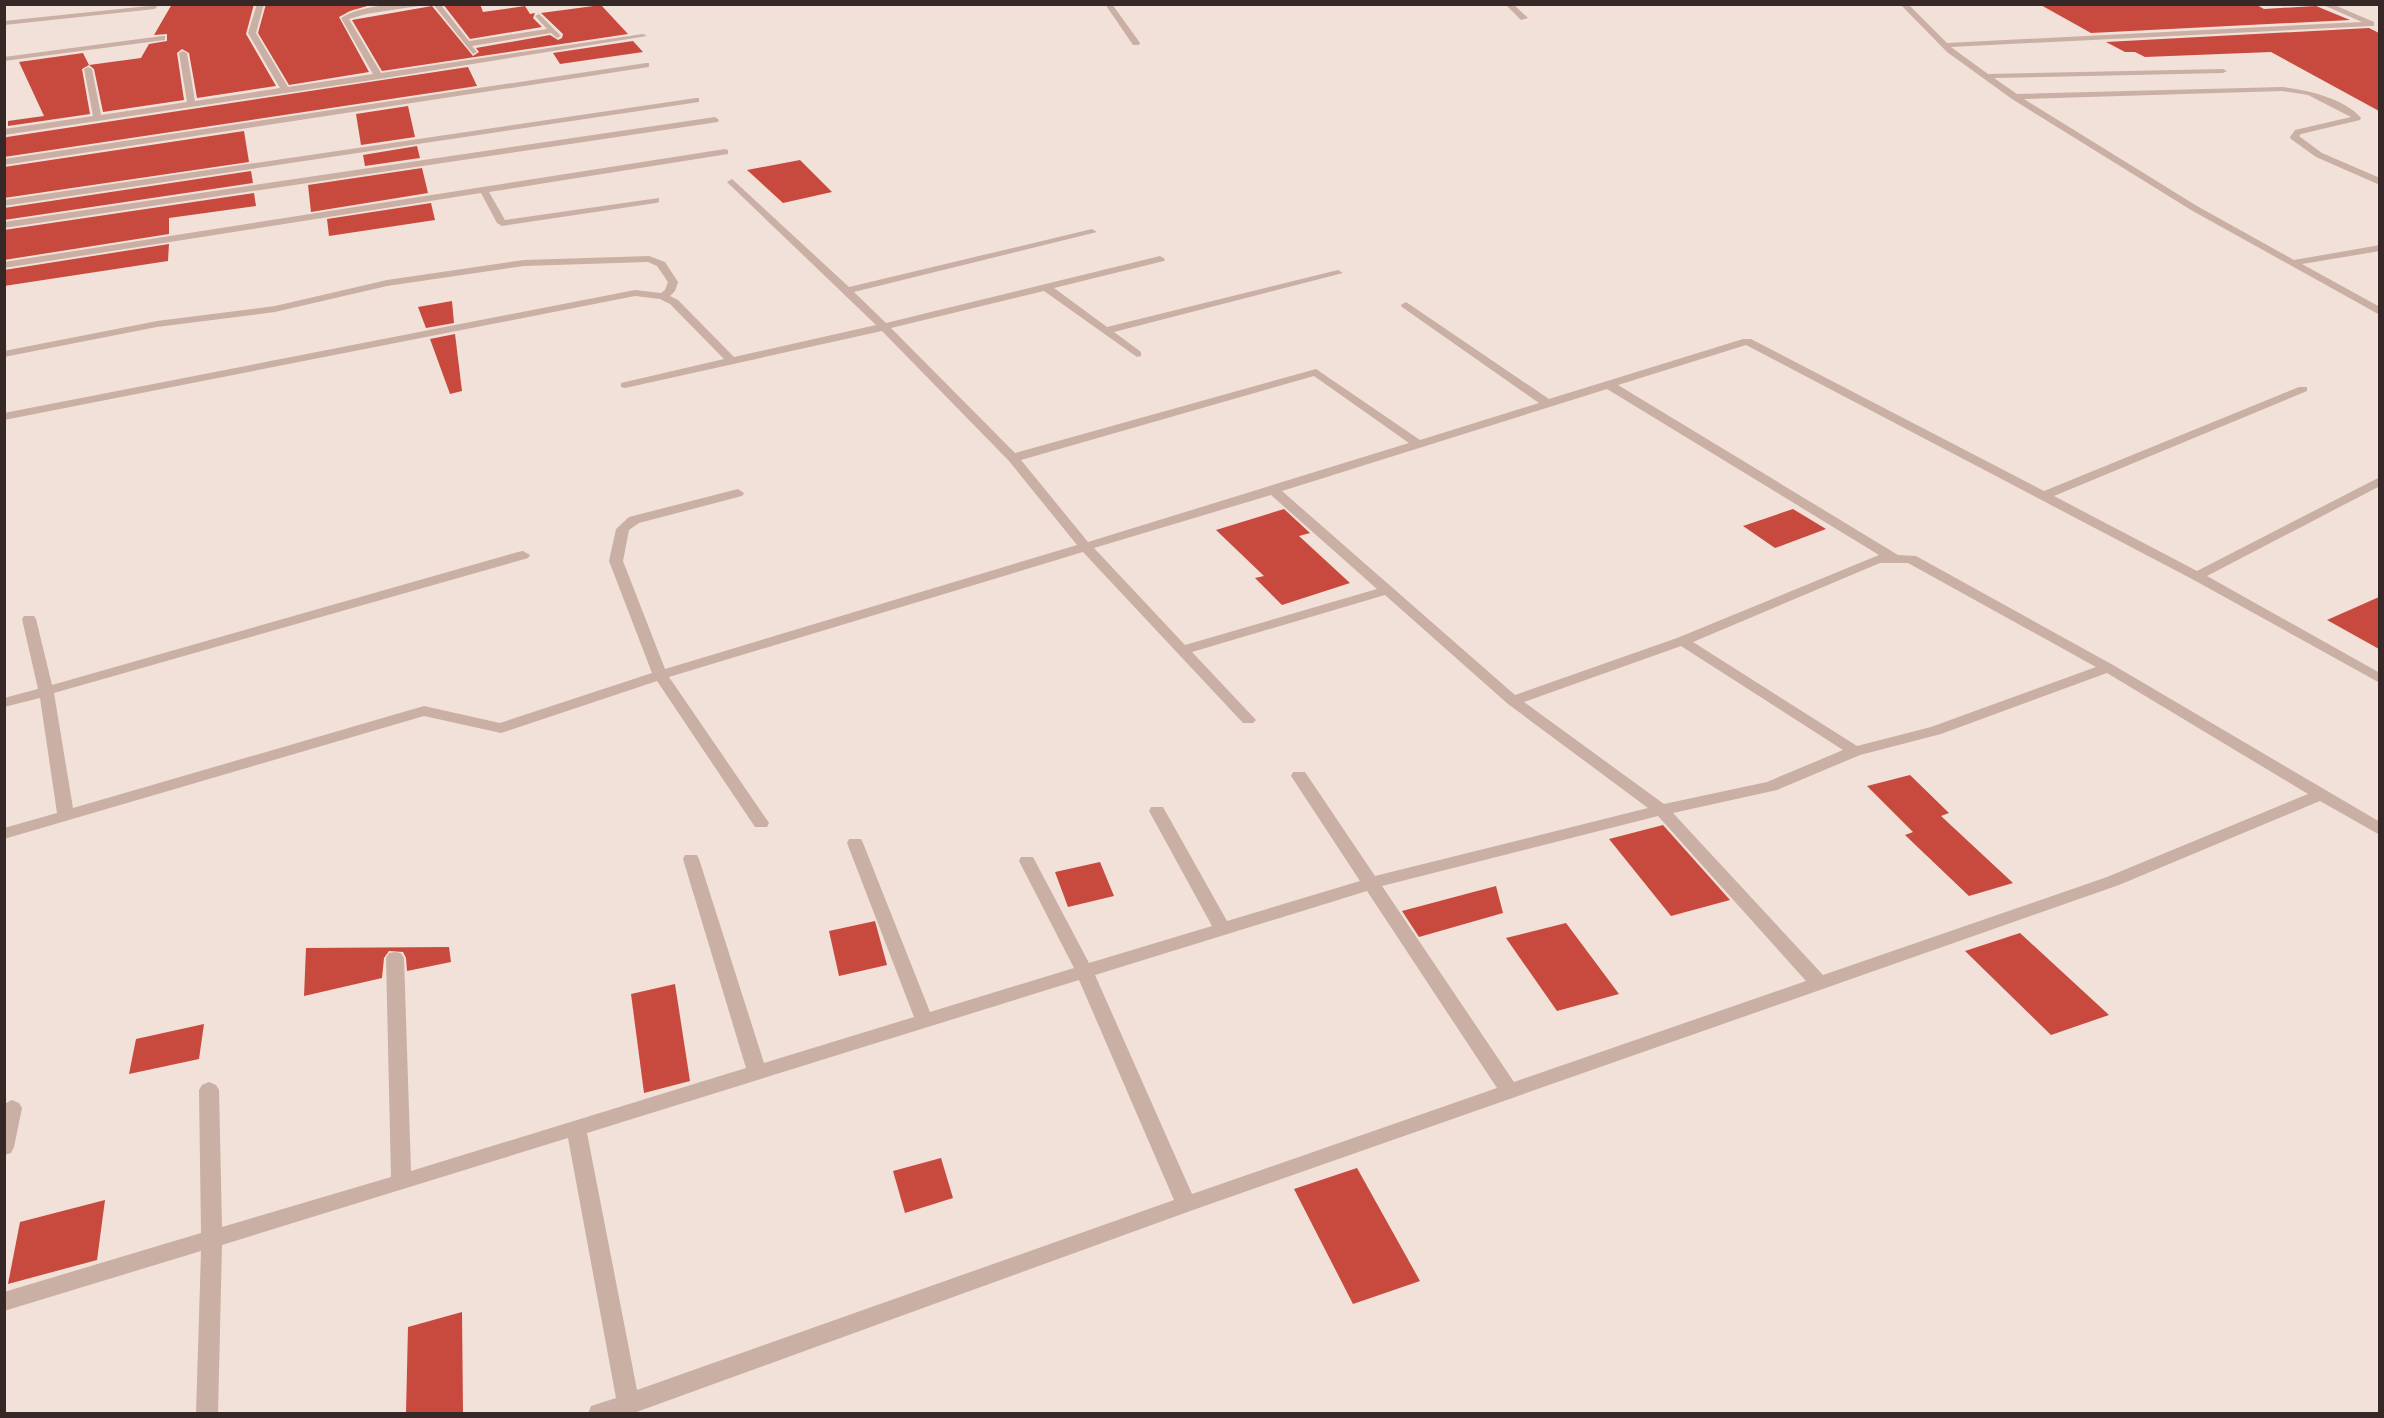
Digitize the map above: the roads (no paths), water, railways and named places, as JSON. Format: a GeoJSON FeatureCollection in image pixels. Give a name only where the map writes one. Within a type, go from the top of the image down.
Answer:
{"type":"FeatureCollection","features":[{"type":"Feature","properties":{"kind":"street"},"geometry":{"type":"LineString","coordinates":[[261,4],[252,33],[286,91]]}},
{"type":"Feature","properties":{"kind":"street"},"geometry":{"type":"LineString","coordinates":[[379,77],[345,18],[354,14],[428,4]]}},
{"type":"Feature","properties":{"kind":"street"},"geometry":{"type":"LineString","coordinates":[[436,4],[480,61]]}},
{"type":"Feature","properties":{"kind":"street"},"geometry":{"type":"LineString","coordinates":[[1108,4],[1136,43]]}},
{"type":"Feature","properties":{"kind":"street"},"geometry":{"type":"LineString","coordinates":[[1508,4],[1524,18]]}},
{"type":"Feature","properties":{"kind":"street"},"geometry":{"type":"LineString","coordinates":[[1903,4],[1945,45],[2015,97],[2107,155],[2379,312]]}},
{"type":"Feature","properties":{"kind":"street"},"geometry":{"type":"LineString","coordinates":[[1945,45],[2370,24],[2324,4]]}},
{"type":"Feature","properties":{"kind":"street"},"geometry":{"type":"LineString","coordinates":[[4,23],[155,7]]}},
{"type":"Feature","properties":{"kind":"street"},"geometry":{"type":"LineString","coordinates":[[539,15],[567,48]]}},
{"type":"Feature","properties":{"kind":"street"},"geometry":{"type":"LineString","coordinates":[[467,44],[552,31]]}},
{"type":"Feature","properties":{"kind":"street"},"geometry":{"type":"LineString","coordinates":[[4,132],[642,36]]}},
{"type":"Feature","properties":{"kind":"street"},"geometry":{"type":"LineString","coordinates":[[4,59],[162,38]]}},
{"type":"Feature","properties":{"kind":"street"},"geometry":{"type":"LineString","coordinates":[[183,53],[192,105]]}},
{"type":"Feature","properties":{"kind":"street"},"geometry":{"type":"LineString","coordinates":[[4,162],[646,65]]}},
{"type":"Feature","properties":{"kind":"street"},"geometry":{"type":"LineString","coordinates":[[88,69],[98,118]]}},
{"type":"Feature","properties":{"kind":"street"},"geometry":{"type":"LineString","coordinates":[[1989,76],[2223,71]]}},
{"type":"Feature","properties":{"kind":"street"},"geometry":{"type":"LineString","coordinates":[[2192,72],[2222,91]]}},
{"type":"Feature","properties":{"kind":"street"},"geometry":{"type":"LineString","coordinates":[[2015,97],[2222,91],[2310,93],[2352,113],[2357,118],[2298,132],[2294,137],[2319,155],[2379,182]]}},
{"type":"Feature","properties":{"kind":"street"},"geometry":{"type":"LineString","coordinates":[[4,203],[696,100]]}},
{"type":"Feature","properties":{"kind":"street"},"geometry":{"type":"LineString","coordinates":[[4,225],[715,120]]}},
{"type":"Feature","properties":{"kind":"street"},"geometry":{"type":"LineString","coordinates":[[4,265],[725,152]]}},
{"type":"Feature","properties":{"kind":"street"},"geometry":{"type":"LineString","coordinates":[[732,182],[884,327],[1013,458],[1085,546],[1248,720]]}},
{"type":"Feature","properties":{"kind":"street"},"geometry":{"type":"LineString","coordinates":[[483,189],[502,223],[656,200]]}},
{"type":"Feature","properties":{"kind":"street"},"geometry":{"type":"LineString","coordinates":[[847,291],[1092,232]]}},
{"type":"Feature","properties":{"kind":"street"},"geometry":{"type":"LineString","coordinates":[[2291,263],[2379,248]]}},
{"type":"Feature","properties":{"kind":"street"},"geometry":{"type":"LineString","coordinates":[[4,354],[157,324],[274,309],[387,283],[524,263],[649,259],[661,264],[673,282],[670,291],[663,296]]}},
{"type":"Feature","properties":{"kind":"street"},"geometry":{"type":"LineString","coordinates":[[625,385],[884,327],[1160,259]]}},
{"type":"Feature","properties":{"kind":"street"},"geometry":{"type":"LineString","coordinates":[[1105,331],[1338,273]]}},
{"type":"Feature","properties":{"kind":"street"},"geometry":{"type":"LineString","coordinates":[[1046,287],[1137,354]]}},
{"type":"Feature","properties":{"kind":"street"},"geometry":{"type":"LineString","coordinates":[[4,417],[635,293],[663,296],[674,302],[732,361]]}},
{"type":"Feature","properties":{"kind":"street"},"geometry":{"type":"LineString","coordinates":[[1406,305],[1547,403]]}},
{"type":"Feature","properties":{"kind":"street"},"geometry":{"type":"LineString","coordinates":[[4,834],[424,711],[501,728],[660,675],[1273,490],[1416,443],[1747,341],[2197,576],[2379,679]]}},
{"type":"Feature","properties":{"kind":"street"},"geometry":{"type":"LineString","coordinates":[[1013,458],[1316,372],[1416,443]]}},
{"type":"Feature","properties":{"kind":"street"},"geometry":{"type":"LineString","coordinates":[[1608,384],[1894,559]]}},
{"type":"Feature","properties":{"kind":"street"},"geometry":{"type":"LineString","coordinates":[[2043,496],[2303,389]]}},
{"type":"Feature","properties":{"kind":"street"},"geometry":{"type":"LineString","coordinates":[[2197,576],[2378,483]]}},
{"type":"Feature","properties":{"kind":"street"},"geometry":{"type":"LineString","coordinates":[[1273,490],[1513,700],[1661,810],[1819,983]]}},
{"type":"Feature","properties":{"kind":"street"},"geometry":{"type":"LineString","coordinates":[[738,493],[634,520],[623,529],[616,561],[660,675],[761,823]]}},
{"type":"Feature","properties":{"kind":"street"},"geometry":{"type":"LineString","coordinates":[[4,703],[523,555]]}},
{"type":"Feature","properties":{"kind":"street"},"geometry":{"type":"LineString","coordinates":[[1513,700],[1682,641],[1878,559],[1911,559],[2108,668],[2379,830]]}},
{"type":"Feature","properties":{"kind":"street"},"geometry":{"type":"LineString","coordinates":[[1183,650],[1388,590]]}},
{"type":"Feature","properties":{"kind":"street"},"geometry":{"type":"LineString","coordinates":[[29,618],[46,691],[66,816]]}},
{"type":"Feature","properties":{"kind":"street"},"geometry":{"type":"LineString","coordinates":[[1682,641],[1855,751]]}},
{"type":"Feature","properties":{"kind":"street"},"geometry":{"type":"LineString","coordinates":[[4,1302],[213,1240],[1372,883],[1661,810],[1772,786],[1855,751],[1936,731],[2108,668]]}},
{"type":"Feature","properties":{"kind":"street"},"geometry":{"type":"LineString","coordinates":[[1299,776],[1510,1091]]}},
{"type":"Feature","properties":{"kind":"street"},"geometry":{"type":"LineString","coordinates":[[599,1413],[1186,1204],[2113,881],[2321,795]]}},
{"type":"Feature","properties":{"kind":"street"},"geometry":{"type":"LineString","coordinates":[[1157,811],[1222,929]]}},
{"type":"Feature","properties":{"kind":"street"},"geometry":{"type":"LineString","coordinates":[[855,843],[924,1020]]}},
{"type":"Feature","properties":{"kind":"street"},"geometry":{"type":"LineString","coordinates":[[691,859],[757,1071]]}},
{"type":"Feature","properties":{"kind":"street"},"geometry":{"type":"LineString","coordinates":[[1028,861],[1084,971],[1186,1204]]}},
{"type":"Feature","properties":{"kind":"street"},"geometry":{"type":"LineString","coordinates":[[395,958],[401,1182]]}},
{"type":"Feature","properties":{"kind":"street"},"geometry":{"type":"LineString","coordinates":[[207,1413],[213,1240],[209,1090]]}},
{"type":"Feature","properties":{"kind":"street"},"geometry":{"type":"LineString","coordinates":[[4,1147],[12,1108]]}},
{"type":"Feature","properties":{"kind":"street"},"geometry":{"type":"LineString","coordinates":[[576,1127],[628,1404]]}}]}
